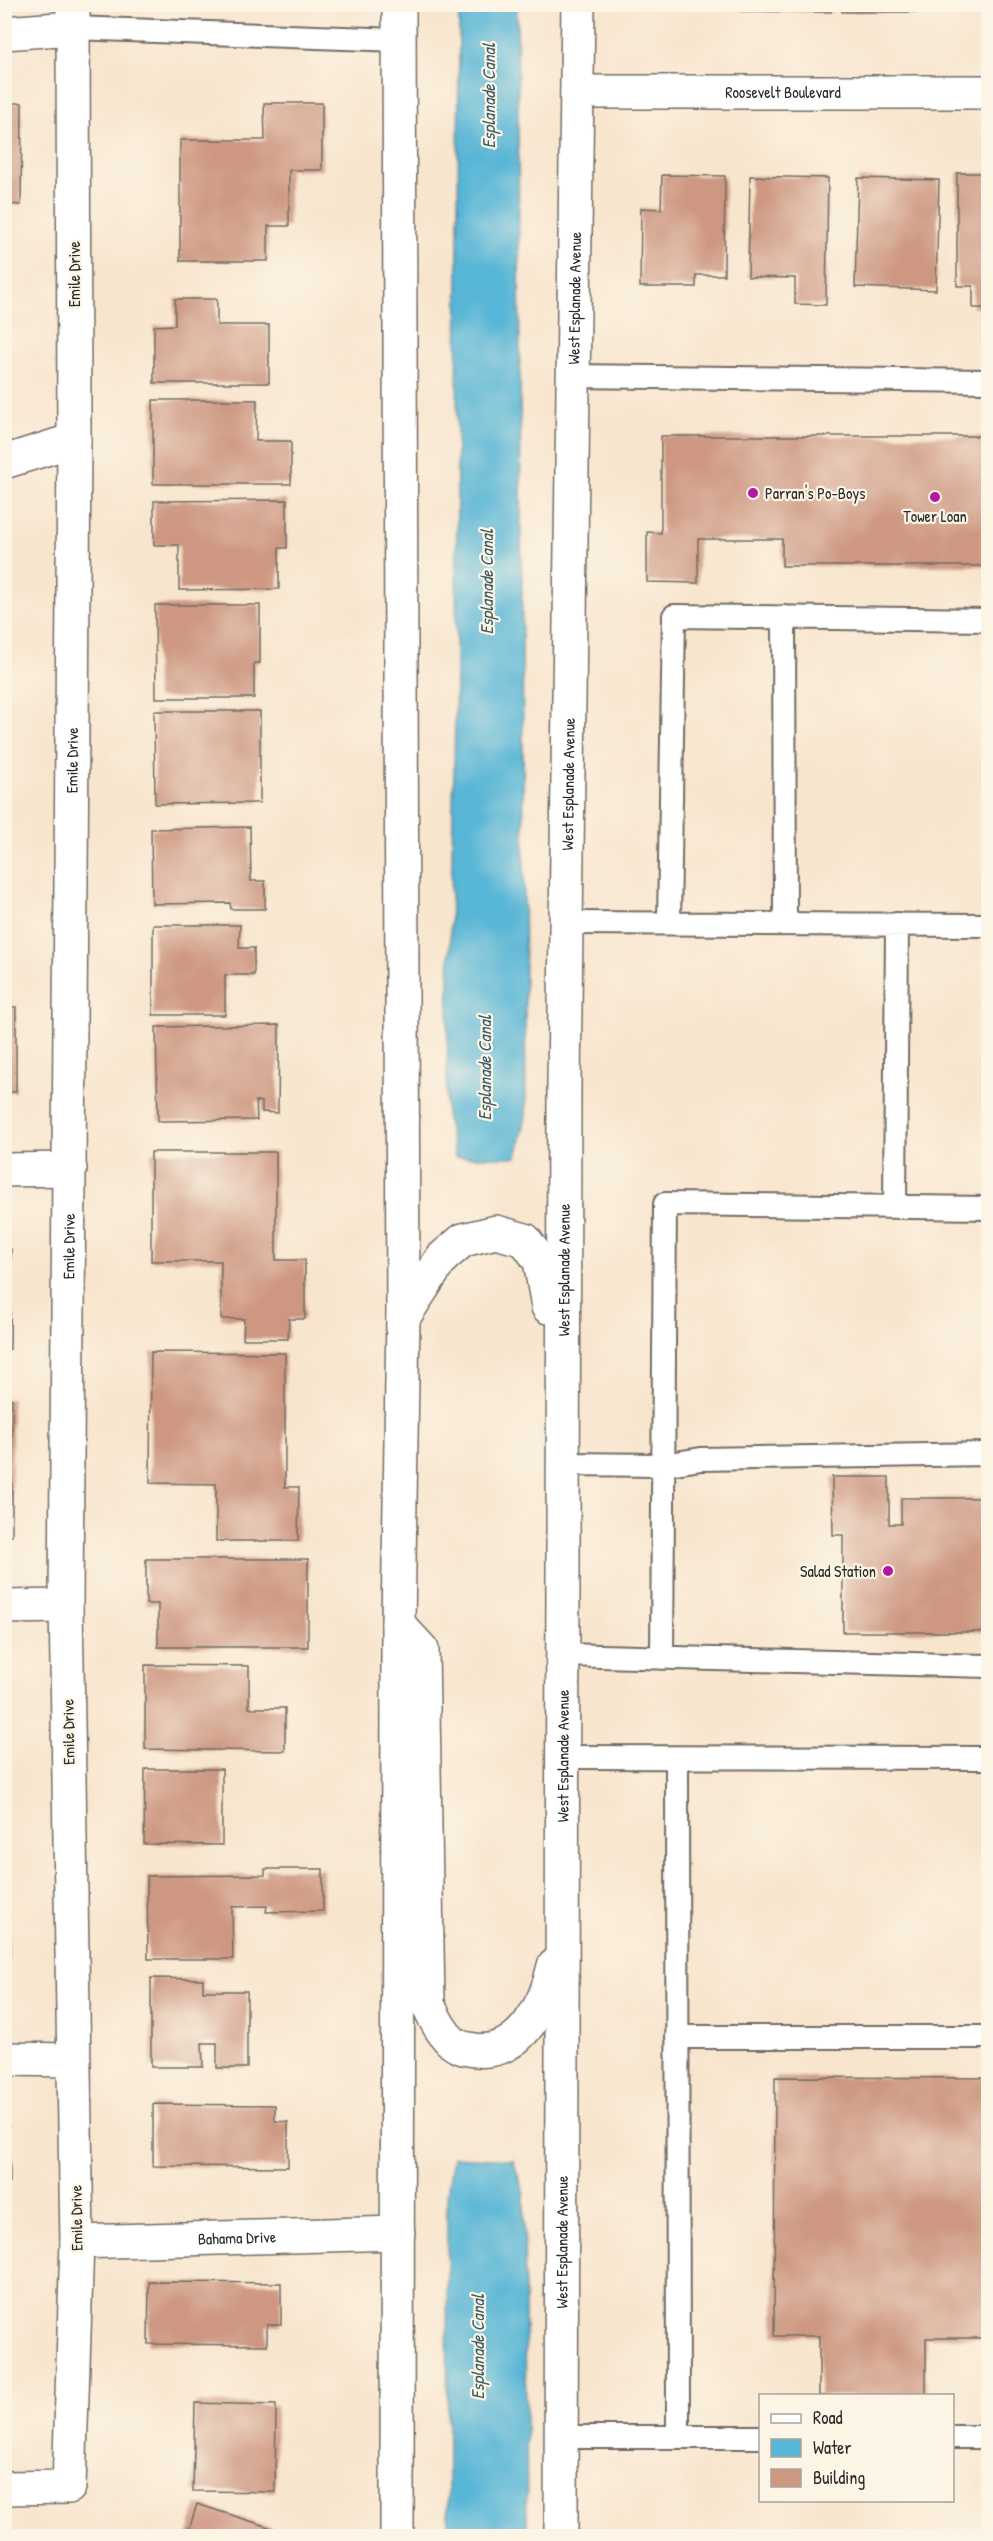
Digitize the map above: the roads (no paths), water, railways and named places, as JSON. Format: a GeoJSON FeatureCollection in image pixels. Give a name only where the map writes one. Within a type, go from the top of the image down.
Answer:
{"type":"FeatureCollection","features":[{"type":"Feature","properties":{"kind":"main road"},"geometry":{"type":"LineString","coordinates":[[397,2536],[398,1624],[403,1318],[399,4]]}},
{"type":"Feature","properties":{"kind":"main road","name":"West Esplanade Avenue"},"geometry":{"type":"LineString","coordinates":[[561,2536],[566,923],[578,4]]}},
{"type":"Feature","properties":{"kind":"main road"},"geometry":{"type":"LineString","coordinates":[[4,33],[73,16]]}},
{"type":"Feature","properties":{"kind":"main road","name":"Emile Drive"},"geometry":{"type":"LineString","coordinates":[[4,2488],[69,2487],[77,2242],[66,1606],[74,440],[73,16]]}},
{"type":"Feature","properties":{"kind":"main road","name":"Roosevelt Boulevard"},"geometry":{"type":"LineString","coordinates":[[577,92],[988,92]]}},
{"type":"Feature","properties":{"kind":"main road"},"geometry":{"type":"LineString","coordinates":[[4,462],[74,440]]}},
{"type":"Feature","properties":{"kind":"main road"},"geometry":{"type":"LineString","coordinates":[[4,1170],[70,1169]]}},
{"type":"Feature","properties":{"kind":"main road"},"geometry":{"type":"LineString","coordinates":[[403,1318],[442,1258],[463,1240],[496,1232],[525,1240],[540,1261],[546,1290],[563,1464]]}},
{"type":"Feature","properties":{"kind":"main road"},"geometry":{"type":"LineString","coordinates":[[4,1607],[66,1606]]}},
{"type":"Feature","properties":{"kind":"main road"},"geometry":{"type":"LineString","coordinates":[[398,1624],[422,1650],[428,2004],[439,2027],[455,2045],[479,2050],[496,2049],[525,2028],[543,2003],[562,1927]]}},
{"type":"Feature","properties":{"kind":"main road"},"geometry":{"type":"LineString","coordinates":[[4,2059],[73,2060]]}},
{"type":"Feature","properties":{"kind":"main road","name":"Bahama Drive"},"geometry":{"type":"LineString","coordinates":[[77,2242],[398,2233]]}},
{"type":"Feature","properties":{"kind":"lane"},"geometry":{"type":"LineString","coordinates":[[73,16],[399,40]]}},
{"type":"Feature","properties":{"kind":"lane"},"geometry":{"type":"LineString","coordinates":[[573,376],[988,381]]}},
{"type":"Feature","properties":{"kind":"lane"},"geometry":{"type":"LineString","coordinates":[[669,923],[674,616],[988,620]]}},
{"type":"Feature","properties":{"kind":"lane"},"geometry":{"type":"LineString","coordinates":[[784,617],[785,924]]}},
{"type":"Feature","properties":{"kind":"lane"},"geometry":{"type":"LineString","coordinates":[[566,923],[988,925]]}},
{"type":"Feature","properties":{"kind":"lane"},"geometry":{"type":"LineString","coordinates":[[895,1207],[897,924]]}},
{"type":"Feature","properties":{"kind":"lane"},"geometry":{"type":"LineString","coordinates":[[662,1658],[664,1204],[988,1208]]}},
{"type":"Feature","properties":{"kind":"lane"},"geometry":{"type":"LineString","coordinates":[[563,1464],[663,1465],[702,1459],[988,1454]]}},
{"type":"Feature","properties":{"kind":"lane"},"geometry":{"type":"LineString","coordinates":[[563,1655],[988,1666]]}},
{"type":"Feature","properties":{"kind":"lane"},"geometry":{"type":"LineString","coordinates":[[563,1757],[988,1758]]}},
{"type":"Feature","properties":{"kind":"lane"},"geometry":{"type":"LineString","coordinates":[[677,1758],[678,2437]]}},
{"type":"Feature","properties":{"kind":"lane"},"geometry":{"type":"LineString","coordinates":[[677,2037],[988,2037]]}},
{"type":"Feature","properties":{"kind":"lane"},"geometry":{"type":"LineString","coordinates":[[561,2438],[759,2437]]}},
{"type":"Feature","properties":{"kind":"lane"},"geometry":{"type":"LineString","coordinates":[[954,2437],[988,2437]]}},
{"type":"Feature","properties":{"kind":"water","name":"Esplanade Canal"},"geometry":{"type":"Polygon","coordinates":[[[459,5],[517,5],[526,1116],[517,1157],[455,1157],[446,1115],[456,676],[459,5]]]}},
{"type":"Feature","properties":{"kind":"water","name":"Esplanade Canal"},"geometry":{"type":"Polygon","coordinates":[[[453,2157],[513,2160],[524,2194],[527,2536],[448,2536],[447,2195],[453,2157]]]}},
{"type":"Feature","properties":{"kind":"place","name":"Parran's Po-Boys"},"geometry":{"type":"Point","coordinates":[753,493]}},
{"type":"Feature","properties":{"kind":"place","name":"Tower Loan"},"geometry":{"type":"Point","coordinates":[935,497]}},
{"type":"Feature","properties":{"kind":"place","name":"Salad Station"},"geometry":{"type":"Point","coordinates":[888,1571]}}]}
